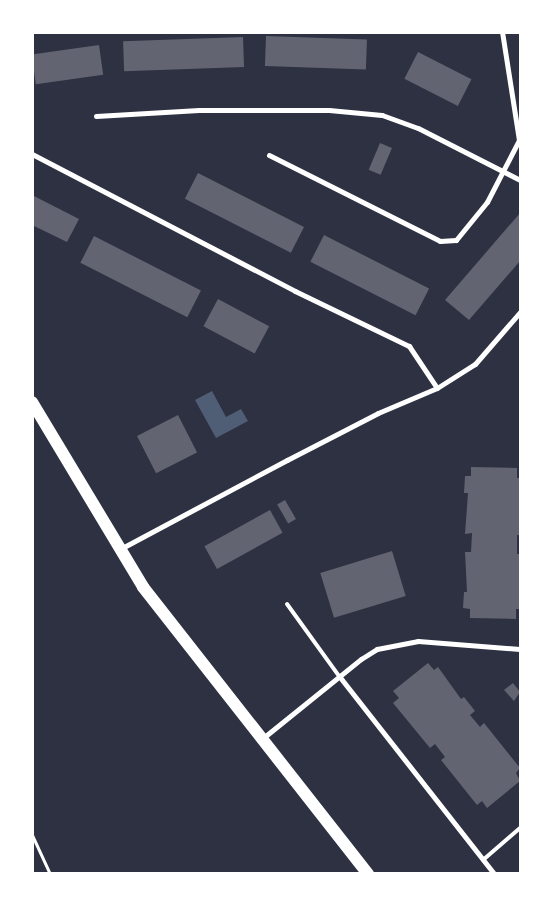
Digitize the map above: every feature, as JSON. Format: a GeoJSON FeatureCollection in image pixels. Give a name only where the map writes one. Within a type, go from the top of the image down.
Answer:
{"type":"FeatureCollection","features":[{"type":"Feature","properties":{"kind":"main road"},"geometry":{"type":"LineString","coordinates":[[32,402],[119,550],[168,622],[368,874]]}},
{"type":"Feature","properties":{"kind":"street"},"geometry":{"type":"LineString","coordinates":[[269,155],[440,241],[456,240],[487,202],[519,140],[502,32]]}},
{"type":"Feature","properties":{"kind":"street"},"geometry":{"type":"LineString","coordinates":[[96,116],[199,110],[329,110],[382,115],[418,128],[504,170],[520,180]]}},
{"type":"Feature","properties":{"kind":"street"},"geometry":{"type":"LineString","coordinates":[[32,154],[286,287],[409,346],[437,388]]}},
{"type":"Feature","properties":{"kind":"street"},"geometry":{"type":"LineString","coordinates":[[119,550],[378,413],[437,388],[475,364],[520,312]]}},
{"type":"Feature","properties":{"kind":"street"},"geometry":{"type":"LineString","coordinates":[[260,739],[369,654],[397,643],[418,641],[520,649]]}},
{"type":"Feature","properties":{"kind":"street"},"geometry":{"type":"LineString","coordinates":[[339,676],[494,874]]}},
{"type":"Feature","properties":{"kind":"lane"},"geometry":{"type":"LineString","coordinates":[[287,604],[339,676]]}},
{"type":"Feature","properties":{"kind":"lane"},"geometry":{"type":"LineString","coordinates":[[483,860],[520,828]]}},
{"type":"Feature","properties":{"kind":"path"},"geometry":{"type":"LineString","coordinates":[[32,835],[50,874]]}},
{"type":"Feature","properties":{"kind":"water"},"geometry":{"type":"Polygon","coordinates":[[[212,391],[226,417],[241,409],[248,421],[216,438],[195,400],[212,391]]]}},
{"type":"Feature","properties":{"kind":"building"},"geometry":{"type":"Polygon","coordinates":[[[266,36],[367,40],[366,70],[265,66],[266,36]]]}},
{"type":"Feature","properties":{"kind":"building"},"geometry":{"type":"Polygon","coordinates":[[[243,37],[244,67],[124,71],[123,41],[243,37]]]}},
{"type":"Feature","properties":{"kind":"building"},"geometry":{"type":"Polygon","coordinates":[[[99,45],[103,75],[36,84],[32,54],[99,45]]]}},
{"type":"Feature","properties":{"kind":"building"},"geometry":{"type":"Polygon","coordinates":[[[418,52],[471,79],[458,106],[404,79],[418,52]]]}},
{"type":"Feature","properties":{"kind":"building"},"geometry":{"type":"Polygon","coordinates":[[[380,143],[392,148],[381,175],[369,170],[380,143]]]}},
{"type":"Feature","properties":{"kind":"building"},"geometry":{"type":"Polygon","coordinates":[[[198,173],[304,227],[291,253],[185,199],[198,173]]]}},
{"type":"Feature","properties":{"kind":"building"},"geometry":{"type":"Polygon","coordinates":[[[32,195],[79,219],[67,242],[32,225],[32,195]]]}},
{"type":"Feature","properties":{"kind":"building"},"geometry":{"type":"Polygon","coordinates":[[[520,213],[520,261],[469,320],[445,300],[520,213]]]}},
{"type":"Feature","properties":{"kind":"building"},"geometry":{"type":"Polygon","coordinates":[[[324,235],[429,289],[416,315],[310,262],[324,235]]]}},
{"type":"Feature","properties":{"kind":"building"},"geometry":{"type":"Polygon","coordinates":[[[94,236],[201,290],[187,317],[80,263],[94,236]]]}},
{"type":"Feature","properties":{"kind":"building"},"geometry":{"type":"Polygon","coordinates":[[[218,299],[269,326],[255,354],[203,326],[218,299]]]}},
{"type":"Feature","properties":{"kind":"building"},"geometry":{"type":"Polygon","coordinates":[[[178,415],[197,452],[156,473],[137,436],[178,415]]]}},
{"type":"Feature","properties":{"kind":"building"},"geometry":{"type":"Polygon","coordinates":[[[471,467],[517,468],[517,478],[520,478],[520,535],[517,535],[517,554],[520,554],[520,609],[516,609],[516,619],[470,618],[470,609],[463,608],[464,592],[467,592],[465,552],[471,552],[472,533],[465,534],[468,493],[464,493],[465,476],[471,476],[471,467]]]}},
{"type":"Feature","properties":{"kind":"building"},"geometry":{"type":"Polygon","coordinates":[[[285,500],[296,519],[288,524],[277,504],[285,500]]]}},
{"type":"Feature","properties":{"kind":"building"},"geometry":{"type":"Polygon","coordinates":[[[270,510],[283,533],[217,569],[204,546],[270,510]]]}},
{"type":"Feature","properties":{"kind":"building"},"geometry":{"type":"Polygon","coordinates":[[[392,551],[406,596],[334,618],[320,573],[392,551]]]}},
{"type":"Feature","properties":{"kind":"building"},"geometry":{"type":"Polygon","coordinates":[[[428,663],[434,670],[438,667],[461,699],[464,697],[475,711],[470,715],[480,727],[484,723],[520,768],[516,773],[520,781],[487,808],[482,801],[477,805],[441,760],[445,757],[435,744],[430,748],[393,703],[399,698],[393,691],[428,663]]]}},
{"type":"Feature","properties":{"kind":"building"},"geometry":{"type":"Polygon","coordinates":[[[513,683],[520,692],[514,701],[504,690],[513,683]]]}}]}
